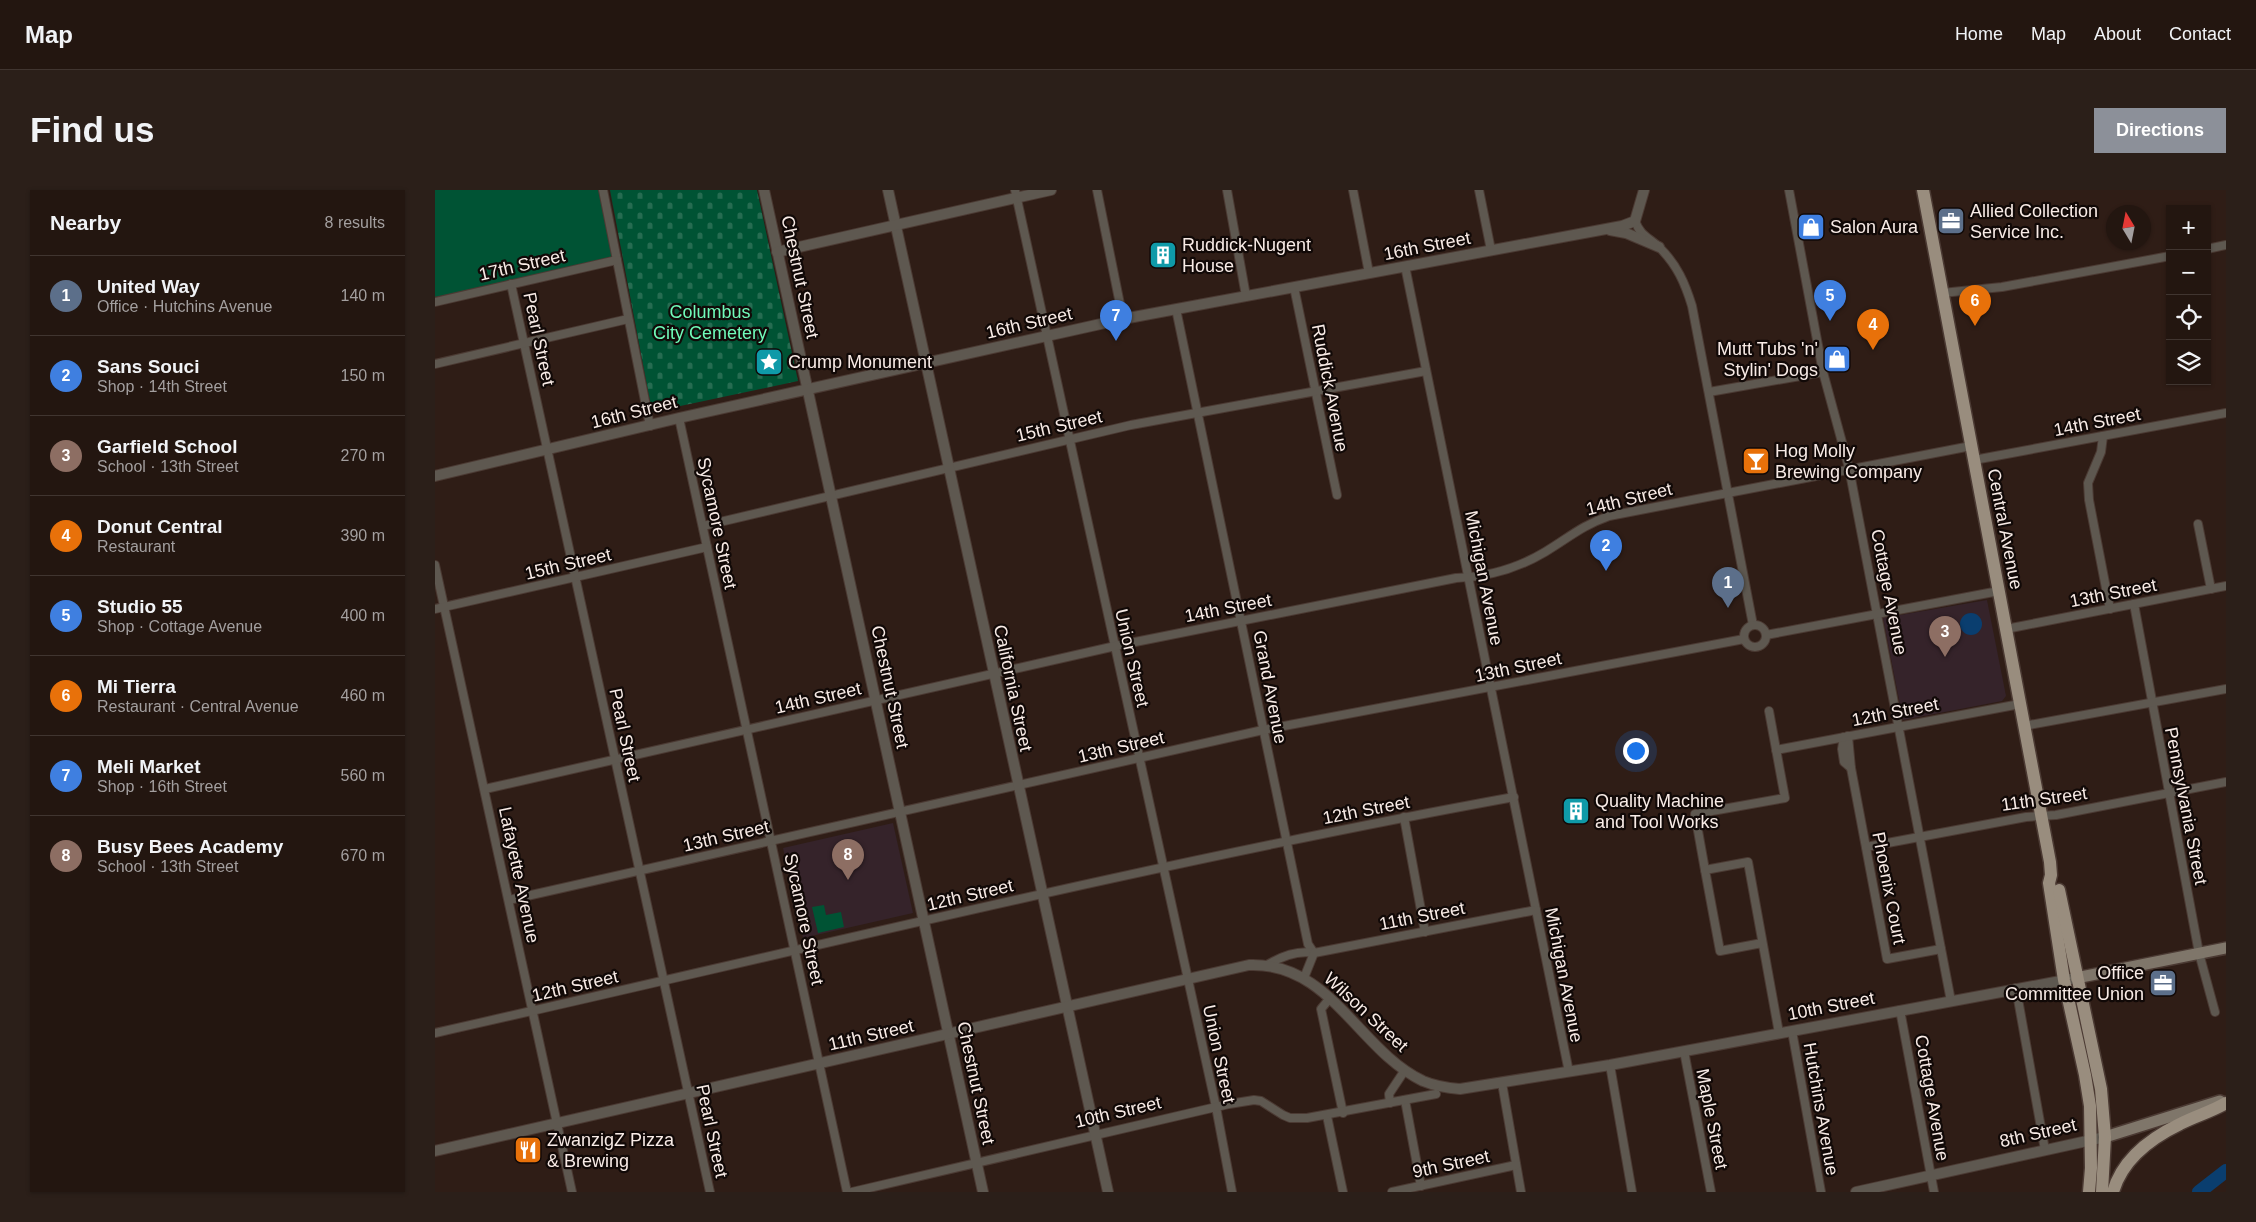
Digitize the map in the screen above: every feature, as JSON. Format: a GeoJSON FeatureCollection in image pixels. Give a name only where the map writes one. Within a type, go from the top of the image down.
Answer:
{"type":"FeatureCollection","features":[{"type":"Feature","properties":{"kind":"main road","name":"Central Avenue"},"geometry":{"type":"LineString","coordinates":[[1923,190],[2051,875],[2057,882],[2070,979],[2087,1082],[2091,1140],[2089,1192]]}},
{"type":"Feature","properties":{"kind":"main road","name":"10th Street"},"geometry":{"type":"LineString","coordinates":[[2070,979],[2226,948]]}},
{"type":"Feature","properties":{"kind":"main road","name":"Central Avenue"},"geometry":{"type":"LineString","coordinates":[[2070,979],[2099,1073],[2105,1136],[2101,1192]]}},
{"type":"Feature","properties":{"kind":"main road","name":"8th Street"},"geometry":{"type":"LineString","coordinates":[[2105,1136],[2226,1101]]}},
{"type":"Feature","properties":{"kind":"main road"},"geometry":{"type":"LineString","coordinates":[[2113,1192],[2125,1167],[2140,1150],[2157,1136],[2226,1101]]}},
{"type":"Feature","properties":{"kind":"street"},"geometry":{"type":"LineString","coordinates":[[603,190],[650,426]]}},
{"type":"Feature","properties":{"kind":"street","name":"Chestnut Street"},"geometry":{"type":"LineString","coordinates":[[764,190],[983,1192]]}},
{"type":"Feature","properties":{"kind":"street","name":"California Street"},"geometry":{"type":"LineString","coordinates":[[888,190],[1108,1192]]}},
{"type":"Feature","properties":{"kind":"street"},"geometry":{"type":"LineString","coordinates":[[777,252],[896,225],[1016,194],[1051,190]]}},
{"type":"Feature","properties":{"kind":"street"},"geometry":{"type":"LineString","coordinates":[[1097,190],[1123,319]]}},
{"type":"Feature","properties":{"kind":"street"},"geometry":{"type":"LineString","coordinates":[[1227,190],[1246,296]]}},
{"type":"Feature","properties":{"kind":"street"},"geometry":{"type":"LineString","coordinates":[[1353,190],[1369,273]]}},
{"type":"Feature","properties":{"kind":"street"},"geometry":{"type":"LineString","coordinates":[[1479,190],[1491,250]]}},
{"type":"Feature","properties":{"kind":"street"},"geometry":{"type":"LineString","coordinates":[[1643,190],[1635,221],[1640,233],[1659,247],[1675,265],[1685,284],[1692,306],[1753,625]]}},
{"type":"Feature","properties":{"kind":"street","name":"Cottage Avenue"},"geometry":{"type":"LineString","coordinates":[[1789,190],[1823,372],[1849,468],[1951,1001]]}},
{"type":"Feature","properties":{"kind":"street","name":"Union Street"},"geometry":{"type":"LineString","coordinates":[[1016,194],[1216,1107],[1232,1192]]}},
{"type":"Feature","properties":{"kind":"street","name":"16th Street"},"geometry":{"type":"LineString","coordinates":[[435,476],[679,418],[1123,319],[1622,226],[1635,221]]}},
{"type":"Feature","properties":{"kind":"street"},"geometry":{"type":"LineString","coordinates":[[1604,229],[1626,233],[1659,247]]}},
{"type":"Feature","properties":{"kind":"street"},"geometry":{"type":"LineString","coordinates":[[2211,248],[2226,245]]}},
{"type":"Feature","properties":{"kind":"street"},"geometry":{"type":"LineString","coordinates":[[1942,293],[2002,287],[2166,257]]}},
{"type":"Feature","properties":{"kind":"street","name":"17th Street"},"geometry":{"type":"LineString","coordinates":[[435,302],[617,260]]}},
{"type":"Feature","properties":{"kind":"street","name":"Michigan Avenue"},"geometry":{"type":"LineString","coordinates":[[1405,266],[1569,1072]]}},
{"type":"Feature","properties":{"kind":"street","name":"Pearl Street"},"geometry":{"type":"LineString","coordinates":[[511,284],[710,1192]]}},
{"type":"Feature","properties":{"kind":"street","name":"Ruddick Avenue"},"geometry":{"type":"LineString","coordinates":[[1294,287],[1337,495]]}},
{"type":"Feature","properties":{"kind":"street","name":"Grand Avenue"},"geometry":{"type":"LineString","coordinates":[[1176,309],[1308,944],[1314,953]]}},
{"type":"Feature","properties":{"kind":"street"},"geometry":{"type":"LineString","coordinates":[[435,364],[628,319]]}},
{"type":"Feature","properties":{"kind":"street","name":"15th Street"},"geometry":{"type":"LineString","coordinates":[[703,526],[1069,438],[1196,412],[1426,371]]}},
{"type":"Feature","properties":{"kind":"street"},"geometry":{"type":"LineString","coordinates":[[1709,392],[1823,372]]}},
{"type":"Feature","properties":{"kind":"street","name":"14th Street"},"geometry":{"type":"LineString","coordinates":[[1974,460],[2226,414]]}},
{"type":"Feature","properties":{"kind":"street","name":"Sycamore Street"},"geometry":{"type":"LineString","coordinates":[[679,418],[847,1192]]}},
{"type":"Feature","properties":{"kind":"street"},"geometry":{"type":"LineString","coordinates":[[2103,436],[2101,452],[2089,484],[2089,500],[2110,609]]}},
{"type":"Feature","properties":{"kind":"street","name":"14th Street"},"geometry":{"type":"LineString","coordinates":[[485,790],[1114,646],[1456,578],[1469,578],[1507,570],[1527,561],[1579,528],[1603,518],[1849,468],[1971,446]]}},
{"type":"Feature","properties":{"kind":"street"},"geometry":{"type":"LineString","coordinates":[[2198,524],[2211,589]]}},
{"type":"Feature","properties":{"kind":"street","name":"15th Street"},"geometry":{"type":"LineString","coordinates":[[435,609],[707,547]]}},
{"type":"Feature","properties":{"kind":"street","name":"Lafayette Avenue"},"geometry":{"type":"LineString","coordinates":[[435,565],[572,1192]]}},
{"type":"Feature","properties":{"kind":"street","name":"13th Street"},"geometry":{"type":"LineString","coordinates":[[2006,629],[2226,586]]}},
{"type":"Feature","properties":{"kind":"street"},"geometry":{"type":"LineString","coordinates":[[1766,634],[1999,591]]}},
{"type":"Feature","properties":{"kind":"street","name":"Pennsylvania Street"},"geometry":{"type":"LineString","coordinates":[[2134,604],[2199,953],[2215,1012]]}},
{"type":"Feature","properties":{"kind":"street"},"geometry":{"type":"LineString","coordinates":[[1753,625],[1761,627],[1766,634],[1764,643],[1758,647],[1748,645],[1744,639],[1744,632],[1753,625]]}},
{"type":"Feature","properties":{"kind":"street","name":"13th Street"},"geometry":{"type":"LineString","coordinates":[[509,900],[1263,730],[1744,639]]}},
{"type":"Feature","properties":{"kind":"street"},"geometry":{"type":"LineString","coordinates":[[2024,726],[2226,689]]}},
{"type":"Feature","properties":{"kind":"street","name":"12th Street"},"geometry":{"type":"LineString","coordinates":[[1777,750],[2020,704]]}},
{"type":"Feature","properties":{"kind":"street"},"geometry":{"type":"LineString","coordinates":[[1762,943],[1720,951],[1695,814],[1785,798],[1769,711]]}},
{"type":"Feature","properties":{"kind":"street","name":"Phoenix Court"},"geometry":{"type":"LineString","coordinates":[[1846,736],[1842,749],[1843,762],[1851,768],[1887,960],[1941,949]]}},
{"type":"Feature","properties":{"kind":"street","name":"11th Street"},"geometry":{"type":"LineString","coordinates":[[1866,847],[2026,817],[2056,815],[2226,782]]}},
{"type":"Feature","properties":{"kind":"street","name":"12th Street"},"geometry":{"type":"LineString","coordinates":[[435,1033],[1163,867],[1403,817],[1514,797]]}},
{"type":"Feature","properties":{"kind":"street"},"geometry":{"type":"LineString","coordinates":[[1403,817],[1425,932]]}},
{"type":"Feature","properties":{"kind":"street"},"geometry":{"type":"LineString","coordinates":[[1705,870],[1748,862],[1779,1033]]}},
{"type":"Feature","properties":{"kind":"street","name":"11th Street"},"geometry":{"type":"LineString","coordinates":[[435,1152],[1249,965],[1267,964],[1279,957],[1303,951],[1314,953],[1536,910]]}},
{"type":"Feature","properties":{"kind":"street"},"geometry":{"type":"LineString","coordinates":[[1304,978],[1314,953]]}},
{"type":"Feature","properties":{"kind":"street","name":"Wilson Street"},"geometry":{"type":"LineString","coordinates":[[1267,964],[1304,978],[1329,998],[1405,1070],[1439,1090]]}},
{"type":"Feature","properties":{"kind":"street","name":"10th Street"},"geometry":{"type":"LineString","coordinates":[[852,1192],[1216,1107],[1254,1100],[1261,1101],[1290,1118],[1327,1116],[1405,1100],[1439,1090],[1502,1083],[1610,1065],[2070,979]]}},
{"type":"Feature","properties":{"kind":"street"},"geometry":{"type":"LineString","coordinates":[[2016,988],[2045,1150]]}},
{"type":"Feature","properties":{"kind":"street"},"geometry":{"type":"LineString","coordinates":[[1329,998],[1321,1009],[1343,1113]]}},
{"type":"Feature","properties":{"kind":"street","name":"Cottage Avenue"},"geometry":{"type":"LineString","coordinates":[[1900,1010],[1934,1192]]}},
{"type":"Feature","properties":{"kind":"street","name":"Hutchins Avenue"},"geometry":{"type":"LineString","coordinates":[[1792,1031],[1821,1192]]}},
{"type":"Feature","properties":{"kind":"street","name":"Maple Street"},"geometry":{"type":"LineString","coordinates":[[1685,1051],[1711,1192]]}},
{"type":"Feature","properties":{"kind":"street"},"geometry":{"type":"LineString","coordinates":[[1610,1065],[1632,1192]]}},
{"type":"Feature","properties":{"kind":"street"},"geometry":{"type":"LineString","coordinates":[[1390,1103],[1389,1094],[1405,1070]]}},
{"type":"Feature","properties":{"kind":"street"},"geometry":{"type":"LineString","coordinates":[[1502,1083],[1521,1192]]}},
{"type":"Feature","properties":{"kind":"street"},"geometry":{"type":"LineString","coordinates":[[1405,1100],[1421,1186]]}},
{"type":"Feature","properties":{"kind":"street"},"geometry":{"type":"LineString","coordinates":[[1327,1116],[1343,1192]]}},
{"type":"Feature","properties":{"kind":"street","name":"8th Street"},"geometry":{"type":"LineString","coordinates":[[1856,1192],[2105,1136]]}},
{"type":"Feature","properties":{"kind":"street","name":"9th Street"},"geometry":{"type":"LineString","coordinates":[[1392,1192],[1516,1165]]}},
{"type":"Feature","properties":{"kind":"shaded area"},"geometry":{"type":"Polygon","coordinates":[[[1987,600],[2006,696],[2002,701],[1903,720],[1883,618],[1987,600]]]}},
{"type":"Feature","properties":{"kind":"shaded area"},"geometry":{"type":"Polygon","coordinates":[[[893,823],[913,913],[803,938],[783,848],[893,823]]]}},
{"type":"Feature","properties":{"kind":"green space"},"geometry":{"type":"Polygon","coordinates":[[[435,190],[604,190],[617,260],[435,297],[435,190]]]}},
{"type":"Feature","properties":{"kind":"green space","name":"Columbus City Cemetery"},"geometry":{"type":"Polygon","coordinates":[[[610,190],[757,190],[798,381],[652,412],[610,190]]]}},
{"type":"Feature","properties":{"kind":"green space"},"geometry":{"type":"Polygon","coordinates":[[[824,905],[826,915],[841,912],[844,927],[818,933],[812,907],[824,905]]]}},
{"type":"Feature","properties":{"kind":"water"},"geometry":{"type":"Polygon","coordinates":[[[1971,613],[1979,616],[1982,624],[1979,632],[1971,635],[1963,632],[1960,624],[1963,616],[1971,613]]]}},
{"type":"Feature","properties":{"kind":"waterway"},"geometry":{"type":"LineString","coordinates":[[2199,1192],[2226,1171]]}},
{"type":"Feature","properties":{"kind":"place","name":"Allied Collection Service Inc."},"geometry":{"type":"Point","coordinates":[1951,221]}},
{"type":"Feature","properties":{"kind":"place","name":"Salon Aura"},"geometry":{"type":"Point","coordinates":[1811,227]}},
{"type":"Feature","properties":{"kind":"place","name":"Ruddick-Nugent House"},"geometry":{"type":"Point","coordinates":[1163,255]}},
{"type":"Feature","properties":{"kind":"place","name":"Studio 55"},"geometry":{"type":"Point","coordinates":[1830,321]}},
{"type":"Feature","properties":{"kind":"place","name":"Mi Tierra"},"geometry":{"type":"Point","coordinates":[1975,326]}},
{"type":"Feature","properties":{"kind":"place","name":"Meli Market"},"geometry":{"type":"Point","coordinates":[1116,341]}},
{"type":"Feature","properties":{"kind":"place","name":"Donut Central"},"geometry":{"type":"Point","coordinates":[1873,350]}},
{"type":"Feature","properties":{"kind":"place","name":"Mutt Tubs 'n' Stylin' Dogs"},"geometry":{"type":"Point","coordinates":[1837,359]}},
{"type":"Feature","properties":{"kind":"place","name":"Crump Monument"},"geometry":{"type":"Point","coordinates":[769,362]}},
{"type":"Feature","properties":{"kind":"place","name":"Hog Molly Brewing Company"},"geometry":{"type":"Point","coordinates":[1756,461]}},
{"type":"Feature","properties":{"kind":"place","name":"Sans Souci"},"geometry":{"type":"Point","coordinates":[1606,571]}},
{"type":"Feature","properties":{"kind":"place","name":"United Way"},"geometry":{"type":"Point","coordinates":[1728,608]}},
{"type":"Feature","properties":{"kind":"place","name":"Garfield School"},"geometry":{"type":"Point","coordinates":[1945,657]}},
{"type":"Feature","properties":{"kind":"place","name":"Quality Machine and Tool Works"},"geometry":{"type":"Point","coordinates":[1576,811]}},
{"type":"Feature","properties":{"kind":"place","name":"Busy Bees Academy"},"geometry":{"type":"Point","coordinates":[848,880]}},
{"type":"Feature","properties":{"kind":"place","name":"Office Committee Union"},"geometry":{"type":"Point","coordinates":[2163,983]}},
{"type":"Feature","properties":{"kind":"place","name":"ZwanzigZ Pizza & Brewing"},"geometry":{"type":"Point","coordinates":[528,1150]}}]}
